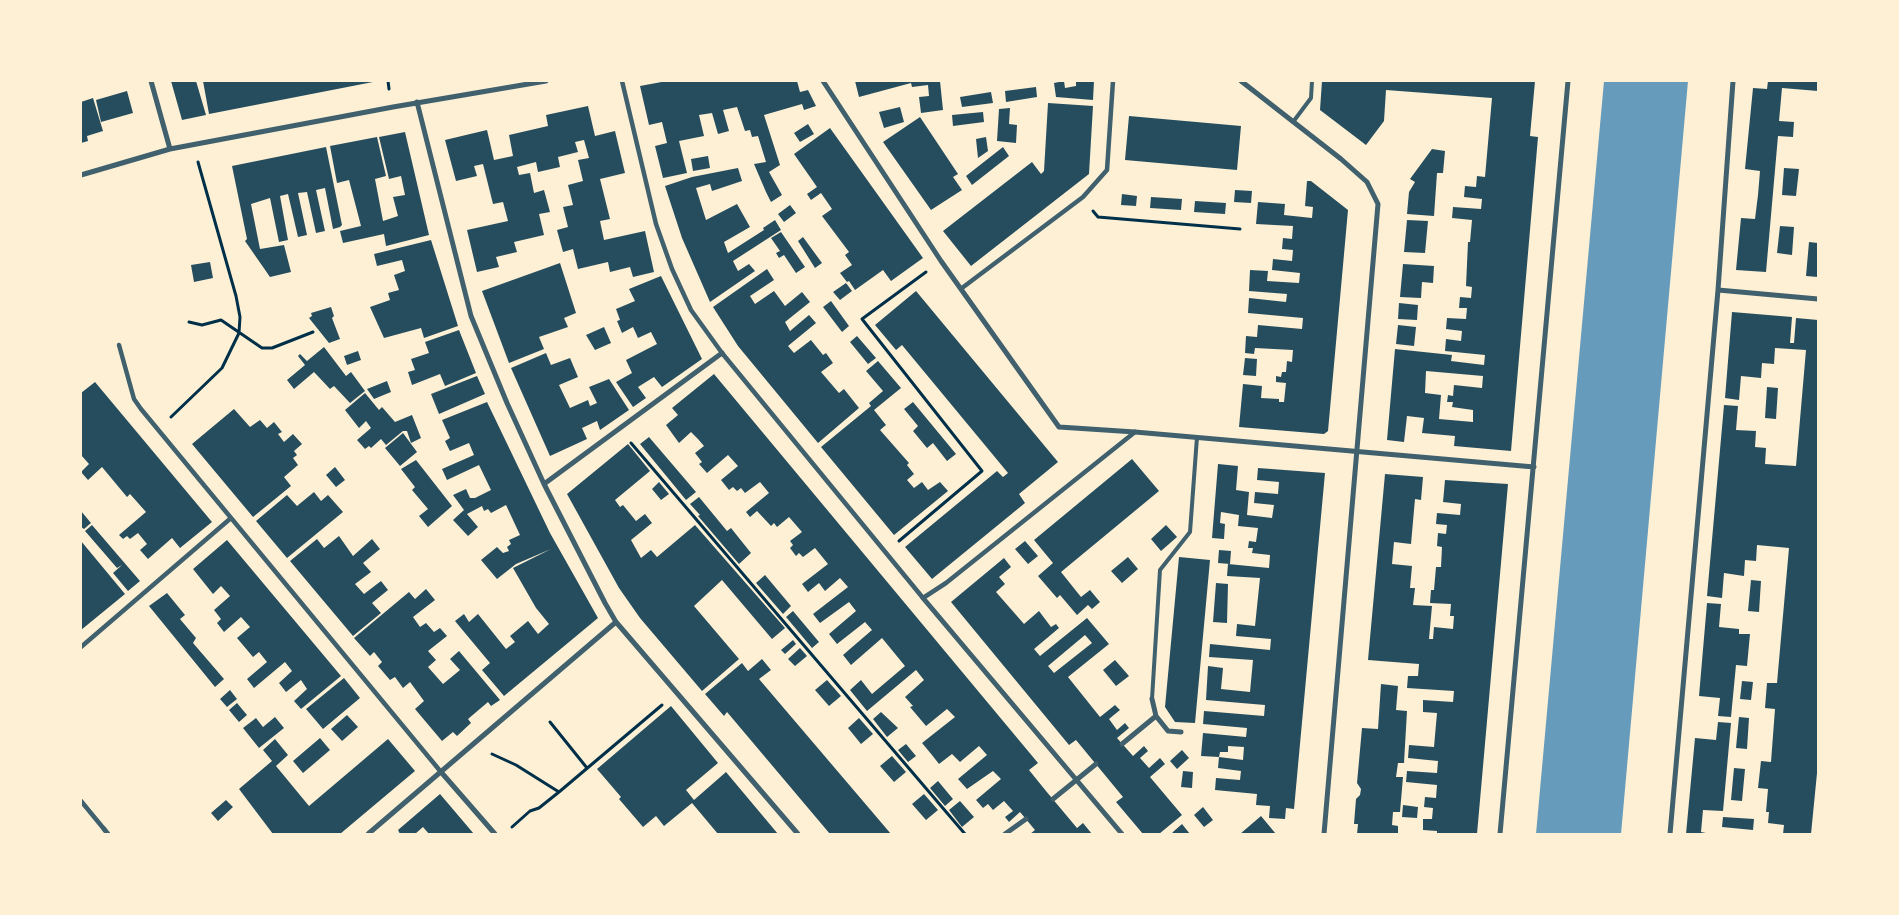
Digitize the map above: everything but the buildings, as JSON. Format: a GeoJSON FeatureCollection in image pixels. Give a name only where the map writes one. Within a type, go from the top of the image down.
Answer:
{"type":"FeatureCollection","features":[{"type":"Feature","properties":{"kind":"street"},"geometry":{"type":"LineString","coordinates":[[151,81],[170,150]]}},
{"type":"Feature","properties":{"kind":"street"},"geometry":{"type":"LineString","coordinates":[[81,175],[193,145],[418,102],[546,81]]}},
{"type":"Feature","properties":{"kind":"street"},"geometry":{"type":"LineString","coordinates":[[622,81],[656,224],[672,269],[691,310],[722,353],[885,552],[1122,834]]}},
{"type":"Feature","properties":{"kind":"street"},"geometry":{"type":"LineString","coordinates":[[823,81],[941,261],[1059,427],[1197,437],[1534,467]]}},
{"type":"Feature","properties":{"kind":"street"},"geometry":{"type":"LineString","coordinates":[[962,288],[1083,197],[1107,170],[1113,81]]}},
{"type":"Feature","properties":{"kind":"street"},"geometry":{"type":"LineString","coordinates":[[1241,81],[1341,159],[1367,182],[1378,204],[1331,727],[1324,834]]}},
{"type":"Feature","properties":{"kind":"street"},"geometry":{"type":"LineString","coordinates":[[1500,834],[1568,81]]}},
{"type":"Feature","properties":{"kind":"street"},"geometry":{"type":"LineString","coordinates":[[1670,834],[1718,290],[1733,81]]}},
{"type":"Feature","properties":{"kind":"street"},"geometry":{"type":"LineString","coordinates":[[418,102],[471,316],[507,403],[544,484],[616,622],[798,834]]}},
{"type":"Feature","properties":{"kind":"street"},"geometry":{"type":"LineString","coordinates":[[1718,290],[1818,299]]}},
{"type":"Feature","properties":{"kind":"street"},"geometry":{"type":"LineString","coordinates":[[119,345],[134,399],[441,772],[495,834]]}},
{"type":"Feature","properties":{"kind":"street"},"geometry":{"type":"LineString","coordinates":[[544,484],[722,353]]}},
{"type":"Feature","properties":{"kind":"street"},"geometry":{"type":"LineString","coordinates":[[923,598],[946,583],[1135,432]]}},
{"type":"Feature","properties":{"kind":"street"},"geometry":{"type":"LineString","coordinates":[[81,647],[232,518]]}},
{"type":"Feature","properties":{"kind":"street"},"geometry":{"type":"LineString","coordinates":[[368,834],[616,622]]}},
{"type":"Feature","properties":{"kind":"street"},"geometry":{"type":"LineString","coordinates":[[1152,699],[1156,716],[1168,731],[1181,732]]}},
{"type":"Feature","properties":{"kind":"street"},"geometry":{"type":"LineString","coordinates":[[1122,744],[1156,716]]}},
{"type":"Feature","properties":{"kind":"street"},"geometry":{"type":"LineString","coordinates":[[1053,799],[1096,764]]}},
{"type":"Feature","properties":{"kind":"street"},"geometry":{"type":"LineString","coordinates":[[81,801],[108,834]]}},
{"type":"Feature","properties":{"kind":"street"},"geometry":{"type":"LineString","coordinates":[[1005,834],[1026,819]]}},
{"type":"Feature","properties":{"kind":"lane"},"geometry":{"type":"LineString","coordinates":[[1293,122],[1311,98],[1312,81]]}},
{"type":"Feature","properties":{"kind":"lane"},"geometry":{"type":"LineString","coordinates":[[1152,699],[1160,570],[1190,532],[1197,437]]}},
{"type":"Feature","properties":{"kind":"path"},"geometry":{"type":"LineString","coordinates":[[158,429],[222,368],[239,333],[240,317],[236,296],[193,145]]}},
{"type":"Feature","properties":{"kind":"path"},"geometry":{"type":"LineString","coordinates":[[1083,197],[1098,217],[1240,229]]}},
{"type":"Feature","properties":{"kind":"path"},"geometry":{"type":"LineString","coordinates":[[885,552],[982,471],[862,319],[941,261]]}},
{"type":"Feature","properties":{"kind":"path"},"geometry":{"type":"LineString","coordinates":[[189,322],[202,325],[220,320],[262,348],[272,348],[313,332]]}},
{"type":"Feature","properties":{"kind":"path"},"geometry":{"type":"LineString","coordinates":[[619,428],[965,834]]}},
{"type":"Feature","properties":{"kind":"path"},"geometry":{"type":"LineString","coordinates":[[510,828],[530,811],[540,808],[676,693]]}},
{"type":"Feature","properties":{"kind":"path"},"geometry":{"type":"LineString","coordinates":[[550,722],[587,768]]}},
{"type":"Feature","properties":{"kind":"path"},"geometry":{"type":"LineString","coordinates":[[471,745],[516,765],[559,792]]}},
{"type":"Feature","properties":{"kind":"water"},"geometry":{"type":"Polygon","coordinates":[[[1604,81],[1688,81],[1621,834],[1536,834],[1604,81]]]}}]}
